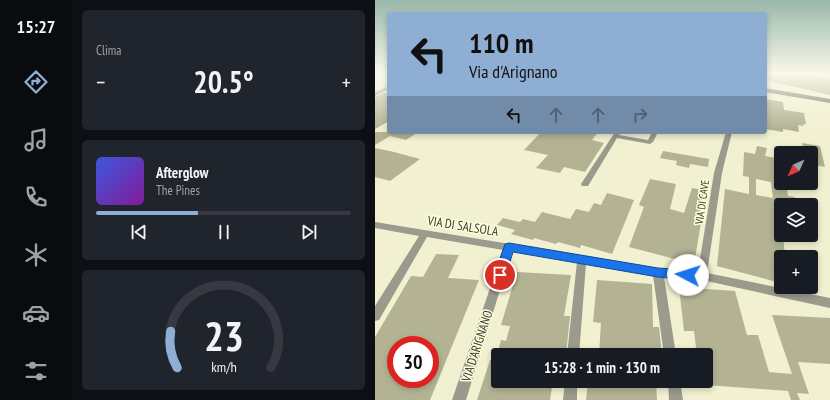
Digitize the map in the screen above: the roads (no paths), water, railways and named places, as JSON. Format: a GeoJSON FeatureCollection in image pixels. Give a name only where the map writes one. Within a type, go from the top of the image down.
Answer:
{"type":"FeatureCollection","features":[{"type":"Feature","properties":{"kind":"street"},"geometry":{"type":"LineString","coordinates":[[775,92],[830,101]]}},
{"type":"Feature","properties":{"kind":"street"},"geometry":{"type":"LineString","coordinates":[[585,184],[617,134],[650,142],[654,134]]}},
{"type":"Feature","properties":{"kind":"street","name":"VIA DI CAVE"},"geometry":{"type":"LineString","coordinates":[[702,276],[718,173],[729,134]]}},
{"type":"Feature","properties":{"kind":"street","name":"VIA DI SALSOLA"},"geometry":{"type":"LineString","coordinates":[[375,225],[658,272],[702,276],[830,303]]}},
{"type":"Feature","properties":{"kind":"street"},"geometry":{"type":"LineString","coordinates":[[375,316],[425,233]]}},
{"type":"Feature","properties":{"kind":"street","name":"VIA D'ARIGNANO"},"geometry":{"type":"LineString","coordinates":[[459,400],[509,247]]}},
{"type":"Feature","properties":{"kind":"street"},"geometry":{"type":"LineString","coordinates":[[574,348],[582,260]]}},
{"type":"Feature","properties":{"kind":"street"},"geometry":{"type":"LineString","coordinates":[[658,272],[669,348]]}},
{"type":"Feature","properties":{"kind":"street"},"geometry":{"type":"LineString","coordinates":[[570,400],[571,388]]}},
{"type":"Feature","properties":{"kind":"street"},"geometry":{"type":"LineString","coordinates":[[675,388],[677,400]]}}]}
